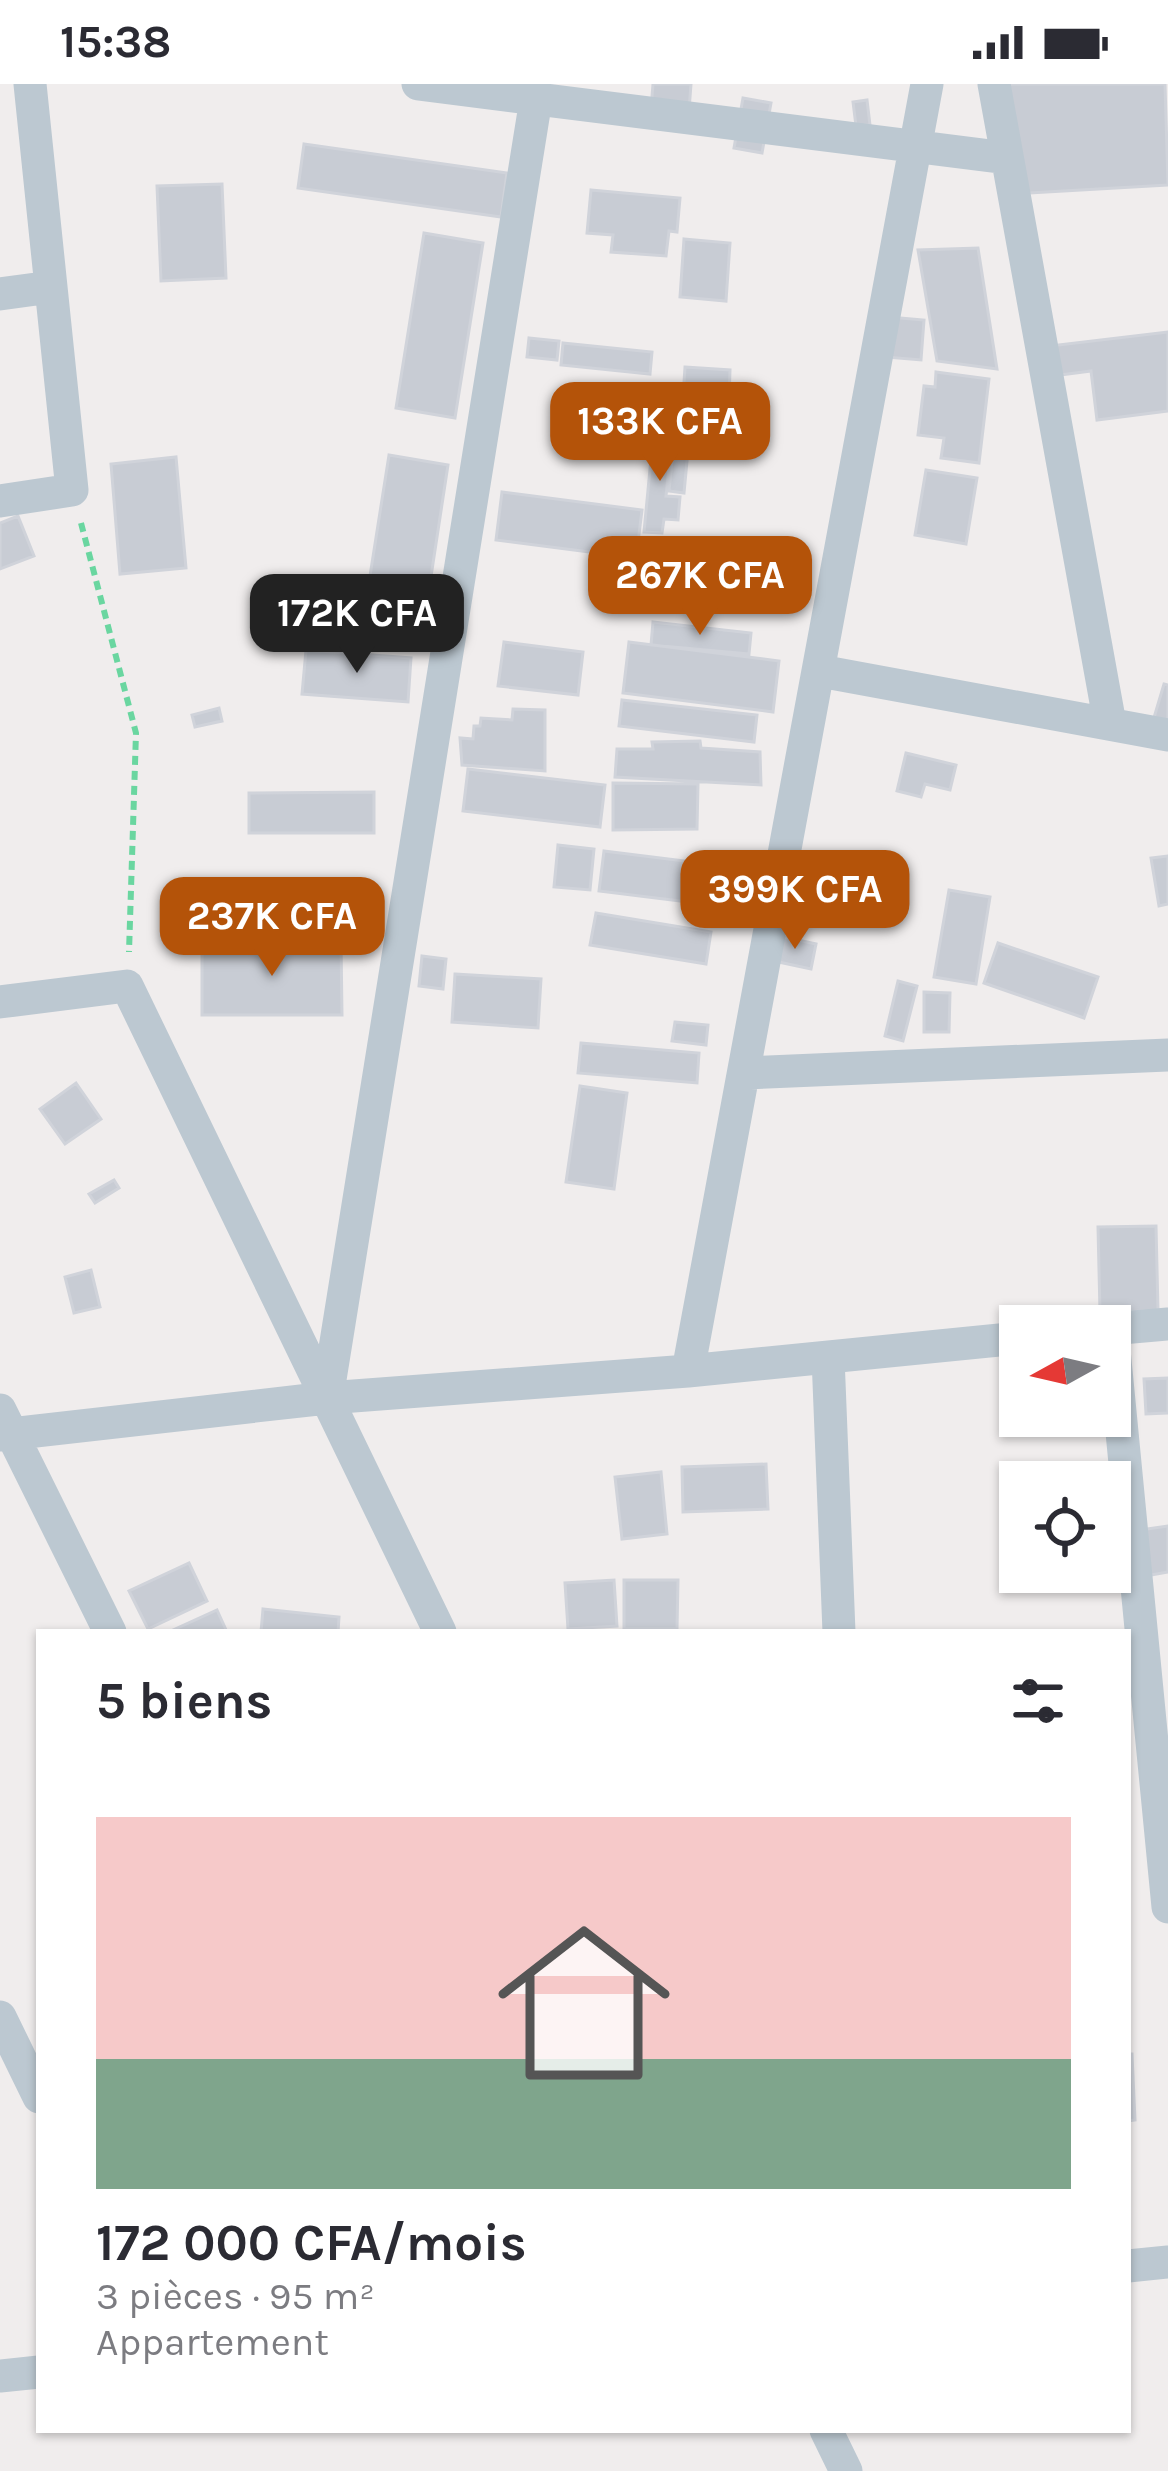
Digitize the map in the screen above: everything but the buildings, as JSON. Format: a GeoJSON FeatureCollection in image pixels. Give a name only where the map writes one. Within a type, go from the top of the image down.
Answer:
{"type":"FeatureCollection","features":[{"type":"Feature","properties":{"kind":"street"},"geometry":{"type":"LineString","coordinates":[[0,500],[72,490],[30,84]]}},
{"type":"Feature","properties":{"kind":"street"},"geometry":{"type":"LineString","coordinates":[[418,84],[1007,158]]}},
{"type":"Feature","properties":{"kind":"street"},"geometry":{"type":"LineString","coordinates":[[688,1371],[926,84]]}},
{"type":"Feature","properties":{"kind":"street"},"geometry":{"type":"LineString","coordinates":[[994,84],[1110,724]]}},
{"type":"Feature","properties":{"kind":"street"},"geometry":{"type":"LineString","coordinates":[[327,1398],[536,99]]}},
{"type":"Feature","properties":{"kind":"street"},"geometry":{"type":"LineString","coordinates":[[0,294],[51,287]]}},
{"type":"Feature","properties":{"kind":"street"},"geometry":{"type":"LineString","coordinates":[[820,670],[1168,735]]}},
{"type":"Feature","properties":{"kind":"street"},"geometry":{"type":"LineString","coordinates":[[0,1003],[128,986],[439,1629]]}},
{"type":"Feature","properties":{"kind":"street"},"geometry":{"type":"LineString","coordinates":[[744,1073],[1168,1055]]}},
{"type":"Feature","properties":{"kind":"street"},"geometry":{"type":"LineString","coordinates":[[1131,1327],[1168,1324]]}},
{"type":"Feature","properties":{"kind":"street"},"geometry":{"type":"LineString","coordinates":[[108,1629],[4,1427],[688,1371],[999,1340]]}},
{"type":"Feature","properties":{"kind":"street"},"geometry":{"type":"LineString","coordinates":[[828,1357],[839,1629]]}},
{"type":"Feature","properties":{"kind":"street"},"geometry":{"type":"LineString","coordinates":[[1122,1437],[1168,1907]]}},
{"type":"Feature","properties":{"kind":"street"},"geometry":{"type":"LineString","coordinates":[[0,2017],[36,2091]]}},
{"type":"Feature","properties":{"kind":"street"},"geometry":{"type":"LineString","coordinates":[[1131,2266],[1168,2262]]}},
{"type":"Feature","properties":{"kind":"street"},"geometry":{"type":"LineString","coordinates":[[0,2376],[36,2372]]}},
{"type":"Feature","properties":{"kind":"street"},"geometry":{"type":"LineString","coordinates":[[827,2433],[846,2471]]}},
{"type":"Feature","properties":{"kind":"path"},"geometry":{"type":"LineString","coordinates":[[72,490],[136,733],[128,986]]}}]}
